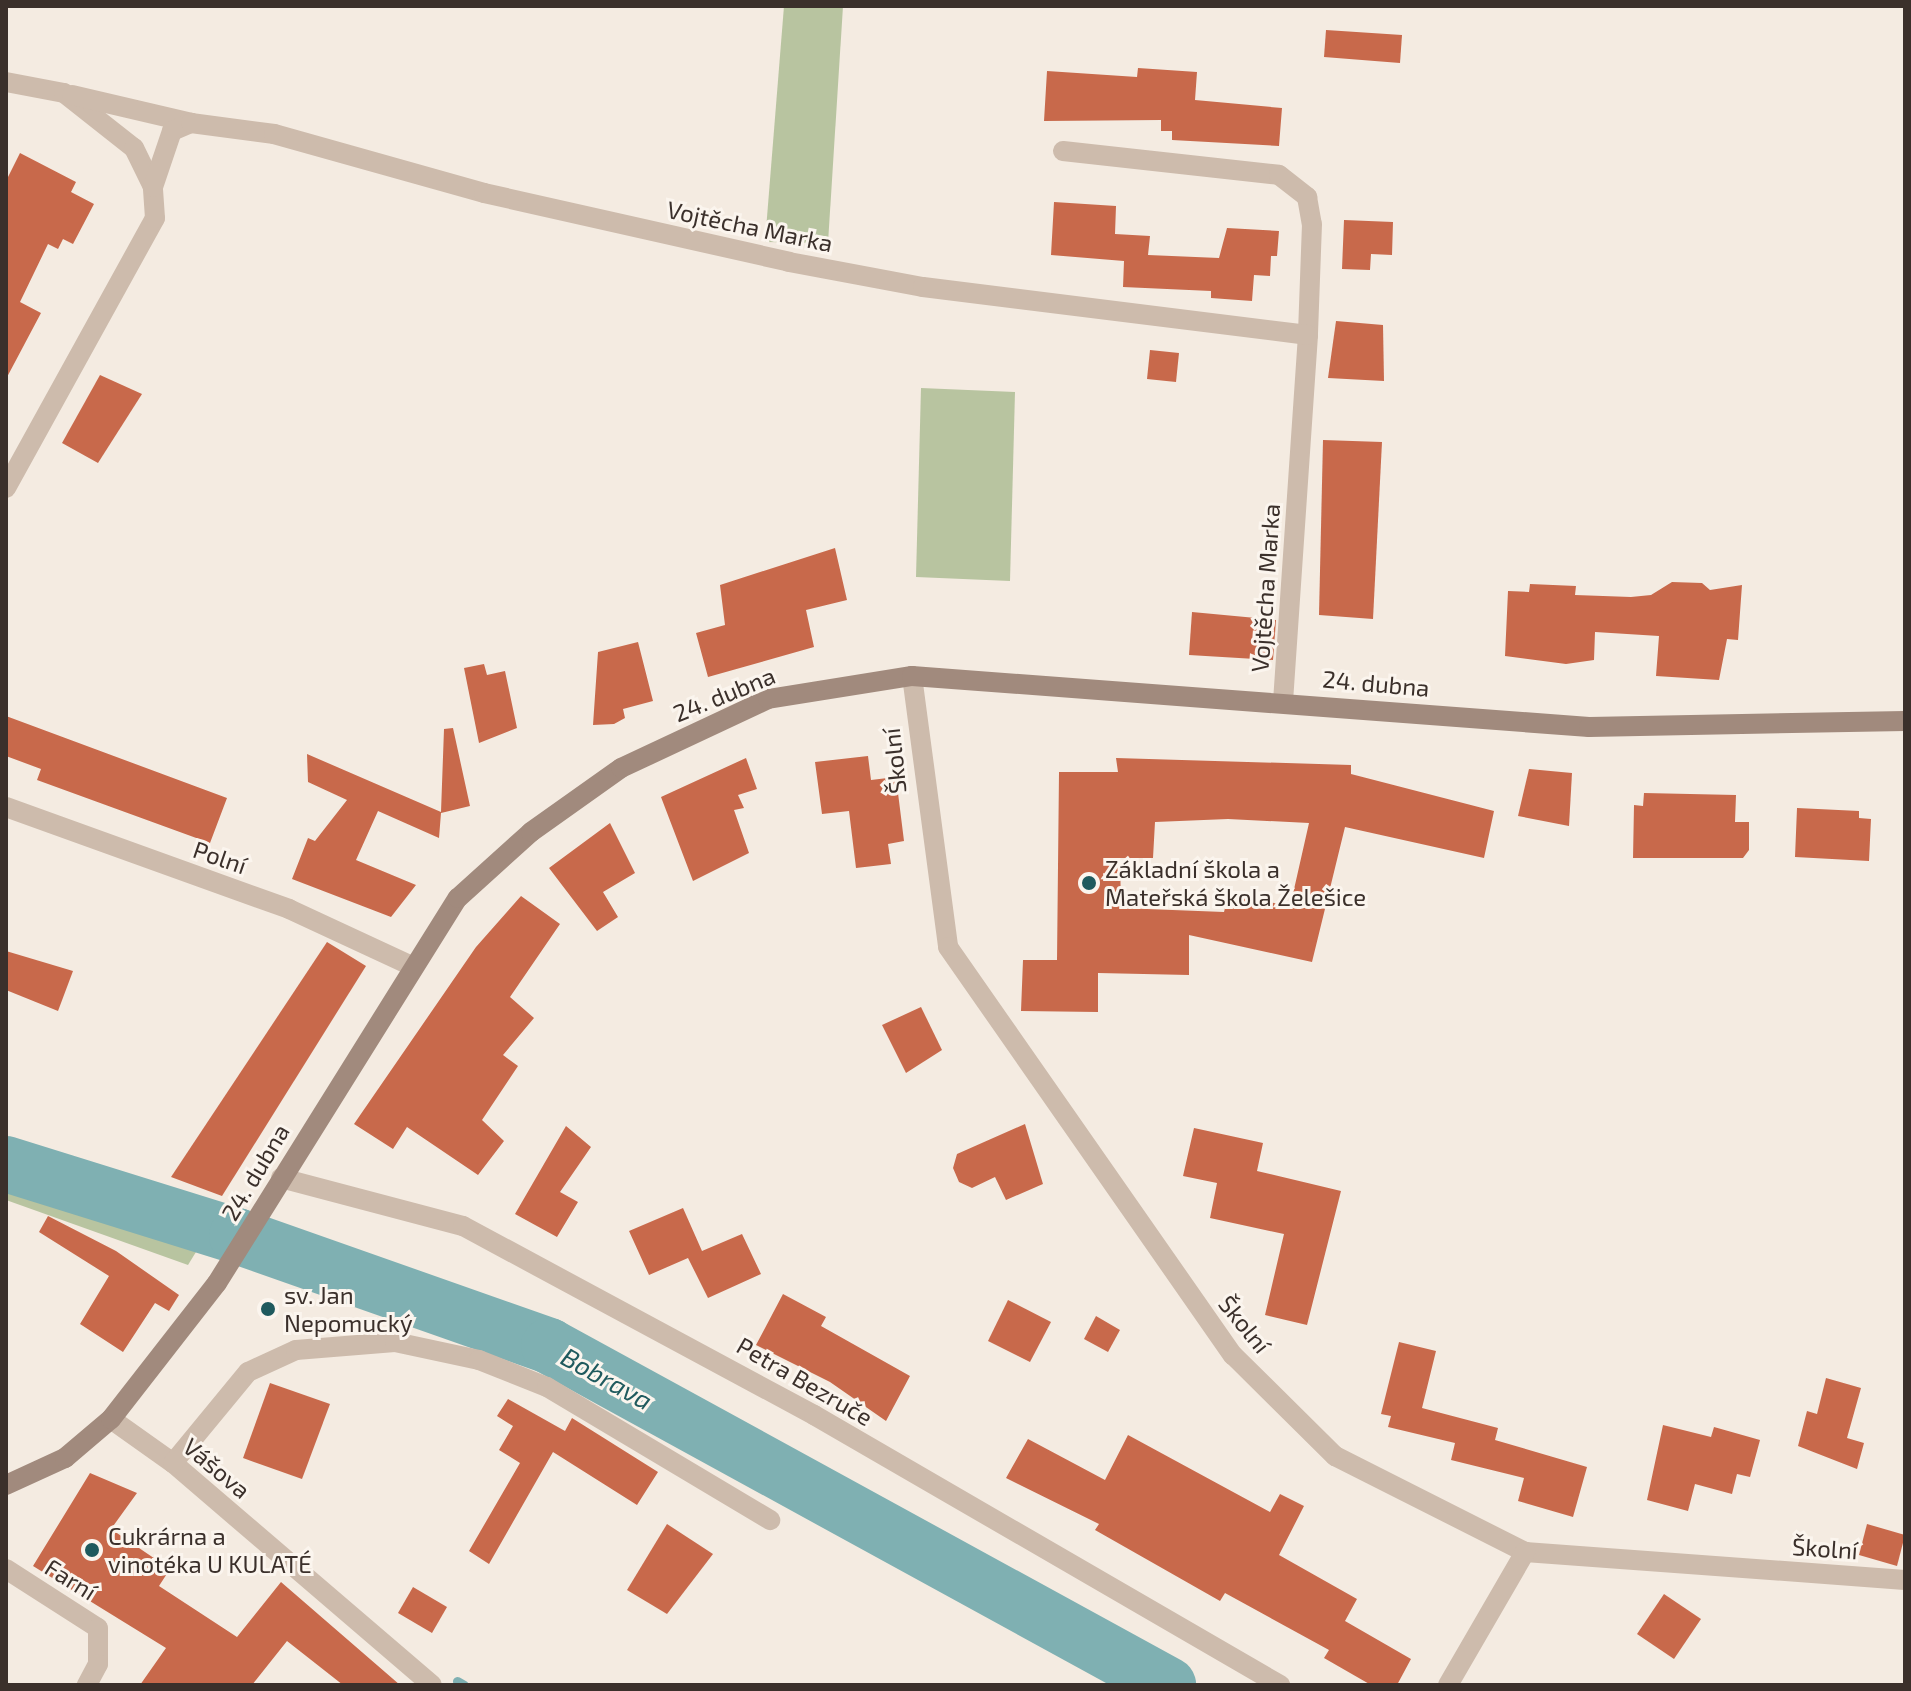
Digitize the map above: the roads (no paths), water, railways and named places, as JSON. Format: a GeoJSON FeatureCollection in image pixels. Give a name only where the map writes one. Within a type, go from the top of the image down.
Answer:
{"type":"FeatureCollection","features":[{"type":"Feature","properties":{"kind":"main road","name":"24. dubna"},"geometry":{"type":"LineString","coordinates":[[6,1485],[65,1458],[111,1419],[217,1283],[412,966],[458,898],[531,832],[621,768],[768,699],[912,676],[1283,701],[1589,727],[1905,721]]}},
{"type":"Feature","properties":{"kind":"street","name":"Vojtěcha Marka"},"geometry":{"type":"LineString","coordinates":[[6,82],[191,123],[274,134],[484,193],[789,262],[923,287],[1308,335]]}},
{"type":"Feature","properties":{"kind":"street","name":"Vojtěcha Marka"},"geometry":{"type":"LineString","coordinates":[[64,93],[134,148],[153,187]]}},
{"type":"Feature","properties":{"kind":"street"},"geometry":{"type":"LineString","coordinates":[[6,488],[155,218],[153,187],[172,131],[191,123]]}},
{"type":"Feature","properties":{"kind":"street","name":"Vojtěcha Marka"},"geometry":{"type":"LineString","coordinates":[[1063,151],[1294,181],[1307,197],[1312,224],[1308,335],[1283,701]]}},
{"type":"Feature","properties":{"kind":"street","name":"Školní"},"geometry":{"type":"LineString","coordinates":[[912,676],[948,947],[1065,1122],[1233,1355],[1335,1456],[1525,1552],[1905,1580]]}},
{"type":"Feature","properties":{"kind":"street","name":"Polní"},"geometry":{"type":"LineString","coordinates":[[6,807],[289,909],[412,966]]}},
{"type":"Feature","properties":{"kind":"street","name":"Petra Bezruče"},"geometry":{"type":"LineString","coordinates":[[281,1178],[463,1226],[566,1278],[1280,1685]]}},
{"type":"Feature","properties":{"kind":"street"},"geometry":{"type":"LineString","coordinates":[[173,1463],[248,1372],[296,1350],[395,1342],[479,1360],[547,1387],[770,1520]]}},
{"type":"Feature","properties":{"kind":"street","name":"Vášova"},"geometry":{"type":"LineString","coordinates":[[111,1419],[173,1463],[432,1685]]}},
{"type":"Feature","properties":{"kind":"street"},"geometry":{"type":"LineString","coordinates":[[1448,1685],[1525,1552]]}},
{"type":"Feature","properties":{"kind":"street","name":"Farní"},"geometry":{"type":"LineString","coordinates":[[6,1569],[98,1628],[98,1664],[87,1685]]}},
{"type":"Feature","properties":{"kind":"waterway","name":"Bobrava"},"geometry":{"type":"LineString","coordinates":[[6,1164],[237,1236],[549,1346],[1168,1685]]}},
{"type":"Feature","properties":{"kind":"waterway"},"geometry":{"type":"LineString","coordinates":[[457,1681],[464,1685]]}},
{"type":"Feature","properties":{"kind":"place","name":"Základní škola a Mateřská škola Želešice"},"geometry":{"type":"Point","coordinates":[1089,883]}},
{"type":"Feature","properties":{"kind":"place","name":"sv. Jan Nepomucký"},"geometry":{"type":"Point","coordinates":[268,1309]}},
{"type":"Feature","properties":{"kind":"place","name":"Cukrárna a vinotéka U KULATÉ"},"geometry":{"type":"Point","coordinates":[92,1550]}}]}
